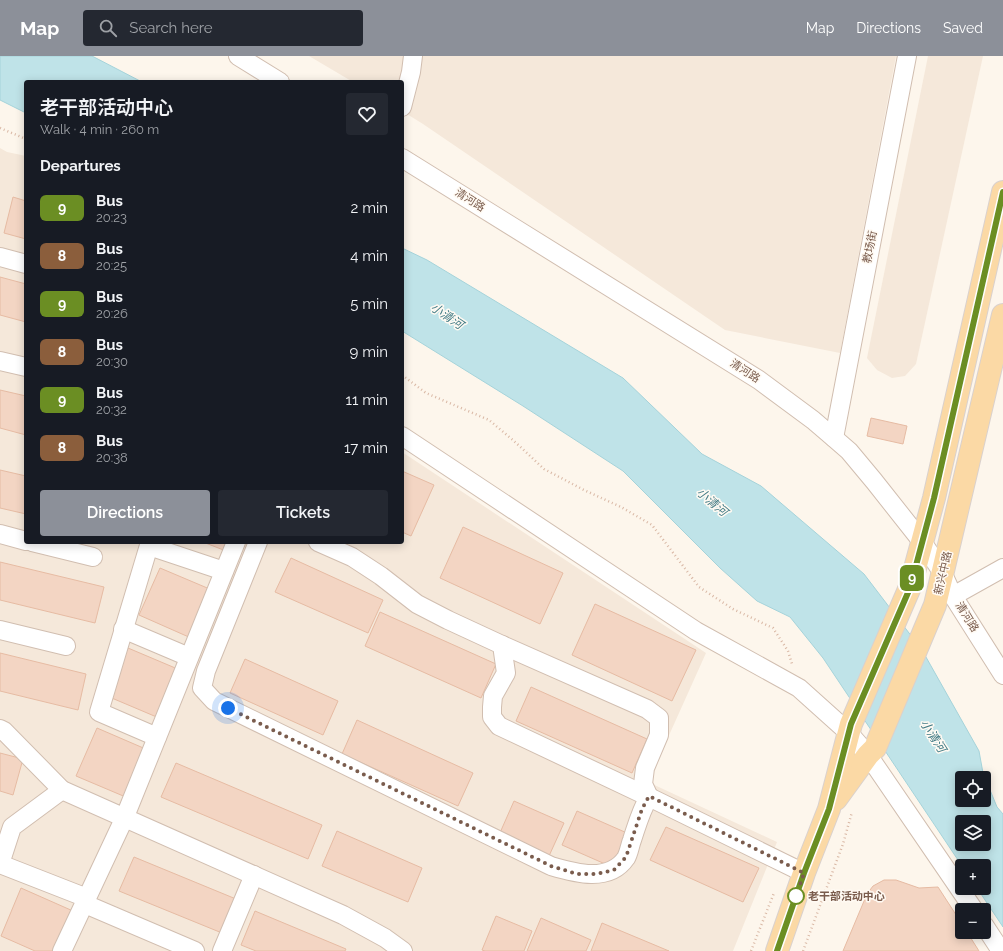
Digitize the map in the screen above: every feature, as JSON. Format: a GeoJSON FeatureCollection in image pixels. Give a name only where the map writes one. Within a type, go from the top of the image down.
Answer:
{"type":"FeatureCollection","features":[{"type":"Feature","properties":{"kind":"main road","name":"新兴中路"},"geometry":{"type":"LineString","coordinates":[[777,951],[804,873],[829,809],[850,728],[910,588],[934,498],[1003,192]]}},
{"type":"Feature","properties":{"kind":"main road","name":"新兴中路"},"geometry":{"type":"LineString","coordinates":[[829,809],[871,751],[944,601],[942,572],[1003,315]]}},
{"type":"Feature","properties":{"kind":"street"},"geometry":{"type":"LineString","coordinates":[[238,56],[277,80]]}},
{"type":"Feature","properties":{"kind":"street"},"geometry":{"type":"LineString","coordinates":[[404,99],[411,72],[413,56]]}},
{"type":"Feature","properties":{"kind":"street","name":"教场街"},"geometry":{"type":"LineString","coordinates":[[834,438],[907,56]]}},
{"type":"Feature","properties":{"kind":"street","name":"清河路"},"geometry":{"type":"LineString","coordinates":[[404,159],[759,380],[813,420],[849,452],[923,543],[942,572]]}},
{"type":"Feature","properties":{"kind":"street"},"geometry":{"type":"LineString","coordinates":[[0,257],[24,263]]}},
{"type":"Feature","properties":{"kind":"street"},"geometry":{"type":"LineString","coordinates":[[0,361],[24,367]]}},
{"type":"Feature","properties":{"kind":"street"},"geometry":{"type":"LineString","coordinates":[[404,437],[696,631],[799,688],[850,728],[871,751],[969,903]]}},
{"type":"Feature","properties":{"kind":"street"},"geometry":{"type":"LineString","coordinates":[[0,534],[24,540]]}},
{"type":"Feature","properties":{"kind":"street"},"geometry":{"type":"LineString","coordinates":[[40,544],[93,557]]}},
{"type":"Feature","properties":{"kind":"street"},"geometry":{"type":"LineString","coordinates":[[157,737],[100,712],[123,629],[150,544],[224,571]]}},
{"type":"Feature","properties":{"kind":"street"},"geometry":{"type":"LineString","coordinates":[[62,951],[124,819],[235,544]]}},
{"type":"Feature","properties":{"kind":"street"},"geometry":{"type":"LineString","coordinates":[[257,544],[206,671],[202,688],[214,701],[551,866],[577,874],[596,874],[614,870],[626,857],[642,809],[649,796]]}},
{"type":"Feature","properties":{"kind":"street"},"geometry":{"type":"LineString","coordinates":[[323,544],[352,557],[381,576],[417,604],[502,645],[647,709],[659,718],[659,735],[644,773],[643,784],[649,796]]}},
{"type":"Feature","properties":{"kind":"street"},"geometry":{"type":"LineString","coordinates":[[944,601],[1003,568]]}},
{"type":"Feature","properties":{"kind":"street","name":"清河路"},"geometry":{"type":"LineString","coordinates":[[944,601],[1003,675]]}},
{"type":"Feature","properties":{"kind":"street"},"geometry":{"type":"LineString","coordinates":[[123,629],[189,657]]}},
{"type":"Feature","properties":{"kind":"street"},"geometry":{"type":"LineString","coordinates":[[0,630],[66,646]]}},
{"type":"Feature","properties":{"kind":"street"},"geometry":{"type":"LineString","coordinates":[[502,645],[506,673],[493,696],[492,707],[492,717],[499,726],[649,796],[804,873]]}},
{"type":"Feature","properties":{"kind":"street"},"geometry":{"type":"LineString","coordinates":[[0,729],[4,730],[62,790],[124,819],[343,915],[385,938],[403,951]]}},
{"type":"Feature","properties":{"kind":"street"},"geometry":{"type":"LineString","coordinates":[[62,790],[6,825],[0,864],[86,901],[195,951]]}},
{"type":"Feature","properties":{"kind":"street"},"geometry":{"type":"LineString","coordinates":[[222,951],[254,875]]}},
{"type":"Feature","properties":{"kind":"street"},"geometry":{"type":"LineString","coordinates":[[991,935],[1002,951]]}},
{"type":"Feature","properties":{"kind":"path"},"geometry":{"type":"LineString","coordinates":[[0,128],[24,138]]}},
{"type":"Feature","properties":{"kind":"path"},"geometry":{"type":"LineString","coordinates":[[404,376],[426,393],[489,420],[544,469],[620,507],[652,525],[699,586],[734,609],[772,628],[788,651],[799,688]]}},
{"type":"Feature","properties":{"kind":"path"},"geometry":{"type":"LineString","coordinates":[[803,951],[843,844],[853,807]]}},
{"type":"Feature","properties":{"kind":"shaded area"},"geometry":{"type":"Polygon","coordinates":[[[309,56],[896,56],[840,353],[725,330],[404,112],[404,80],[350,80],[309,56]]]}},
{"type":"Feature","properties":{"kind":"shaded area"},"geometry":{"type":"Polygon","coordinates":[[[928,56],[983,56],[916,364],[905,376],[892,378],[877,370],[867,358],[928,56]]]}},
{"type":"Feature","properties":{"kind":"shaded area"},"geometry":{"type":"Polygon","coordinates":[[[0,148],[7,152],[24,156],[24,544],[404,544],[404,453],[706,653],[648,782],[777,842],[733,951],[0,951],[0,148]]]}},
{"type":"Feature","properties":{"kind":"water"},"geometry":{"type":"Polygon","coordinates":[[[0,56],[92,56],[138,80],[24,80],[24,112],[0,100],[0,56]]]}},
{"type":"Feature","properties":{"kind":"water","name":"小清河"},"geometry":{"type":"Polygon","coordinates":[[[404,249],[427,260],[623,378],[702,454],[761,486],[864,574],[922,650],[979,751],[983,771],[955,771],[955,807],[991,807],[991,792],[997,807],[1003,814],[1003,927],[991,909],[991,903],[987,903],[982,895],[991,895],[991,859],[957,859],[823,658],[790,617],[757,601],[720,568],[623,471],[523,406],[404,332],[404,249]]]}},
{"type":"Feature","properties":{"kind":"building"},"geometry":{"type":"Polygon","coordinates":[[[13,197],[24,200],[24,238],[4,233],[13,197]]]}},
{"type":"Feature","properties":{"kind":"building"},"geometry":{"type":"Polygon","coordinates":[[[0,277],[24,283],[24,321],[0,315],[0,277]]]}},
{"type":"Feature","properties":{"kind":"building"},"geometry":{"type":"Polygon","coordinates":[[[0,390],[24,396],[24,434],[0,428],[0,390]]]}},
{"type":"Feature","properties":{"kind":"building"},"geometry":{"type":"Polygon","coordinates":[[[871,418],[907,426],[903,444],[867,436],[871,418]]]}},
{"type":"Feature","properties":{"kind":"building"},"geometry":{"type":"Polygon","coordinates":[[[0,470],[24,476],[24,514],[0,508],[0,470]]]}},
{"type":"Feature","properties":{"kind":"building"},"geometry":{"type":"Polygon","coordinates":[[[404,472],[434,485],[411,536],[404,533],[404,472]]]}},
{"type":"Feature","properties":{"kind":"building"},"geometry":{"type":"Polygon","coordinates":[[[463,527],[563,573],[540,624],[440,578],[463,527]]]}},
{"type":"Feature","properties":{"kind":"building"},"geometry":{"type":"Polygon","coordinates":[[[208,544],[228,544],[226,551],[208,544]]]}},
{"type":"Feature","properties":{"kind":"building"},"geometry":{"type":"Polygon","coordinates":[[[291,558],[383,600],[368,633],[275,592],[291,558]]]}},
{"type":"Feature","properties":{"kind":"building"},"geometry":{"type":"Polygon","coordinates":[[[0,562],[104,587],[95,623],[0,600],[0,562]]]}},
{"type":"Feature","properties":{"kind":"building"},"geometry":{"type":"Polygon","coordinates":[[[160,568],[212,590],[191,638],[139,615],[160,568]]]}},
{"type":"Feature","properties":{"kind":"building"},"geometry":{"type":"Polygon","coordinates":[[[595,604],[696,650],[672,701],[572,655],[595,604]]]}},
{"type":"Feature","properties":{"kind":"building"},"geometry":{"type":"Polygon","coordinates":[[[380,612],[496,664],[481,698],[365,646],[380,612]]]}},
{"type":"Feature","properties":{"kind":"building"},"geometry":{"type":"Polygon","coordinates":[[[128,648],[180,670],[159,718],[107,696],[128,648]]]}},
{"type":"Feature","properties":{"kind":"building"},"geometry":{"type":"Polygon","coordinates":[[[0,653],[86,674],[78,710],[0,691],[0,653]]]}},
{"type":"Feature","properties":{"kind":"building"},"geometry":{"type":"Polygon","coordinates":[[[245,659],[338,701],[323,735],[230,693],[245,659]]]}},
{"type":"Feature","properties":{"kind":"building"},"geometry":{"type":"Polygon","coordinates":[[[531,687],[647,739],[632,773],[516,721],[531,687]]]}},
{"type":"Feature","properties":{"kind":"building"},"geometry":{"type":"Polygon","coordinates":[[[357,720],[473,773],[458,806],[342,754],[357,720]]]}},
{"type":"Feature","properties":{"kind":"building"},"geometry":{"type":"Polygon","coordinates":[[[97,728],[148,750],[128,798],[76,776],[97,728]]]}},
{"type":"Feature","properties":{"kind":"building"},"geometry":{"type":"Polygon","coordinates":[[[0,753],[23,759],[13,795],[0,791],[0,753]]]}},
{"type":"Feature","properties":{"kind":"building"},"geometry":{"type":"Polygon","coordinates":[[[176,763],[322,825],[308,859],[161,797],[176,763]]]}},
{"type":"Feature","properties":{"kind":"building"},"geometry":{"type":"Polygon","coordinates":[[[514,801],[564,823],[549,856],[499,835],[514,801]]]}},
{"type":"Feature","properties":{"kind":"building"},"geometry":{"type":"Polygon","coordinates":[[[577,811],[627,833],[612,867],[562,845],[577,811]]]}},
{"type":"Feature","properties":{"kind":"building"},"geometry":{"type":"Polygon","coordinates":[[[666,827],[759,868],[743,902],[650,860],[666,827]]]}},
{"type":"Feature","properties":{"kind":"building"},"geometry":{"type":"Polygon","coordinates":[[[337,831],[422,868],[408,902],[322,866],[337,831]]]}},
{"type":"Feature","properties":{"kind":"building"},"geometry":{"type":"Polygon","coordinates":[[[134,857],[236,899],[222,933],[119,891],[134,857]]]}},
{"type":"Feature","properties":{"kind":"building"},"geometry":{"type":"Polygon","coordinates":[[[884,880],[896,880],[919,888],[938,887],[955,913],[955,939],[971,939],[979,951],[843,951],[867,894],[873,886],[884,880]]]}},
{"type":"Feature","properties":{"kind":"building"},"geometry":{"type":"Polygon","coordinates":[[[21,888],[73,911],[56,951],[35,951],[1,936],[21,888]]]}},
{"type":"Feature","properties":{"kind":"building"},"geometry":{"type":"Polygon","coordinates":[[[255,911],[346,949],[345,951],[256,951],[241,945],[255,911]]]}},
{"type":"Feature","properties":{"kind":"building"},"geometry":{"type":"Polygon","coordinates":[[[496,916],[532,931],[524,951],[482,950],[496,916]]]}},
{"type":"Feature","properties":{"kind":"building"},"geometry":{"type":"Polygon","coordinates":[[[541,918],[591,940],[586,951],[527,951],[541,918]]]}},
{"type":"Feature","properties":{"kind":"building"},"geometry":{"type":"Polygon","coordinates":[[[602,923],[669,951],[591,951],[602,923]]]}},
{"type":"Feature","properties":{"kind":"bus line","name":"9"},"geometry":{"type":"LineString","coordinates":[[777,951],[804,873],[829,809],[848,732],[910,588],[934,498],[1003,192]]}},
{"type":"Feature","properties":{"kind":"place","name":"老干部活动中心"},"geometry":{"type":"Point","coordinates":[796,896]}},
{"type":"Feature","properties":{"kind":"route"},"geometry":{"type":"LineString","coordinates":[[228,708],[551,866],[577,874],[596,874],[614,870],[626,857],[642,809],[649,796],[804,873],[795,899],[796,896]]}}]}
